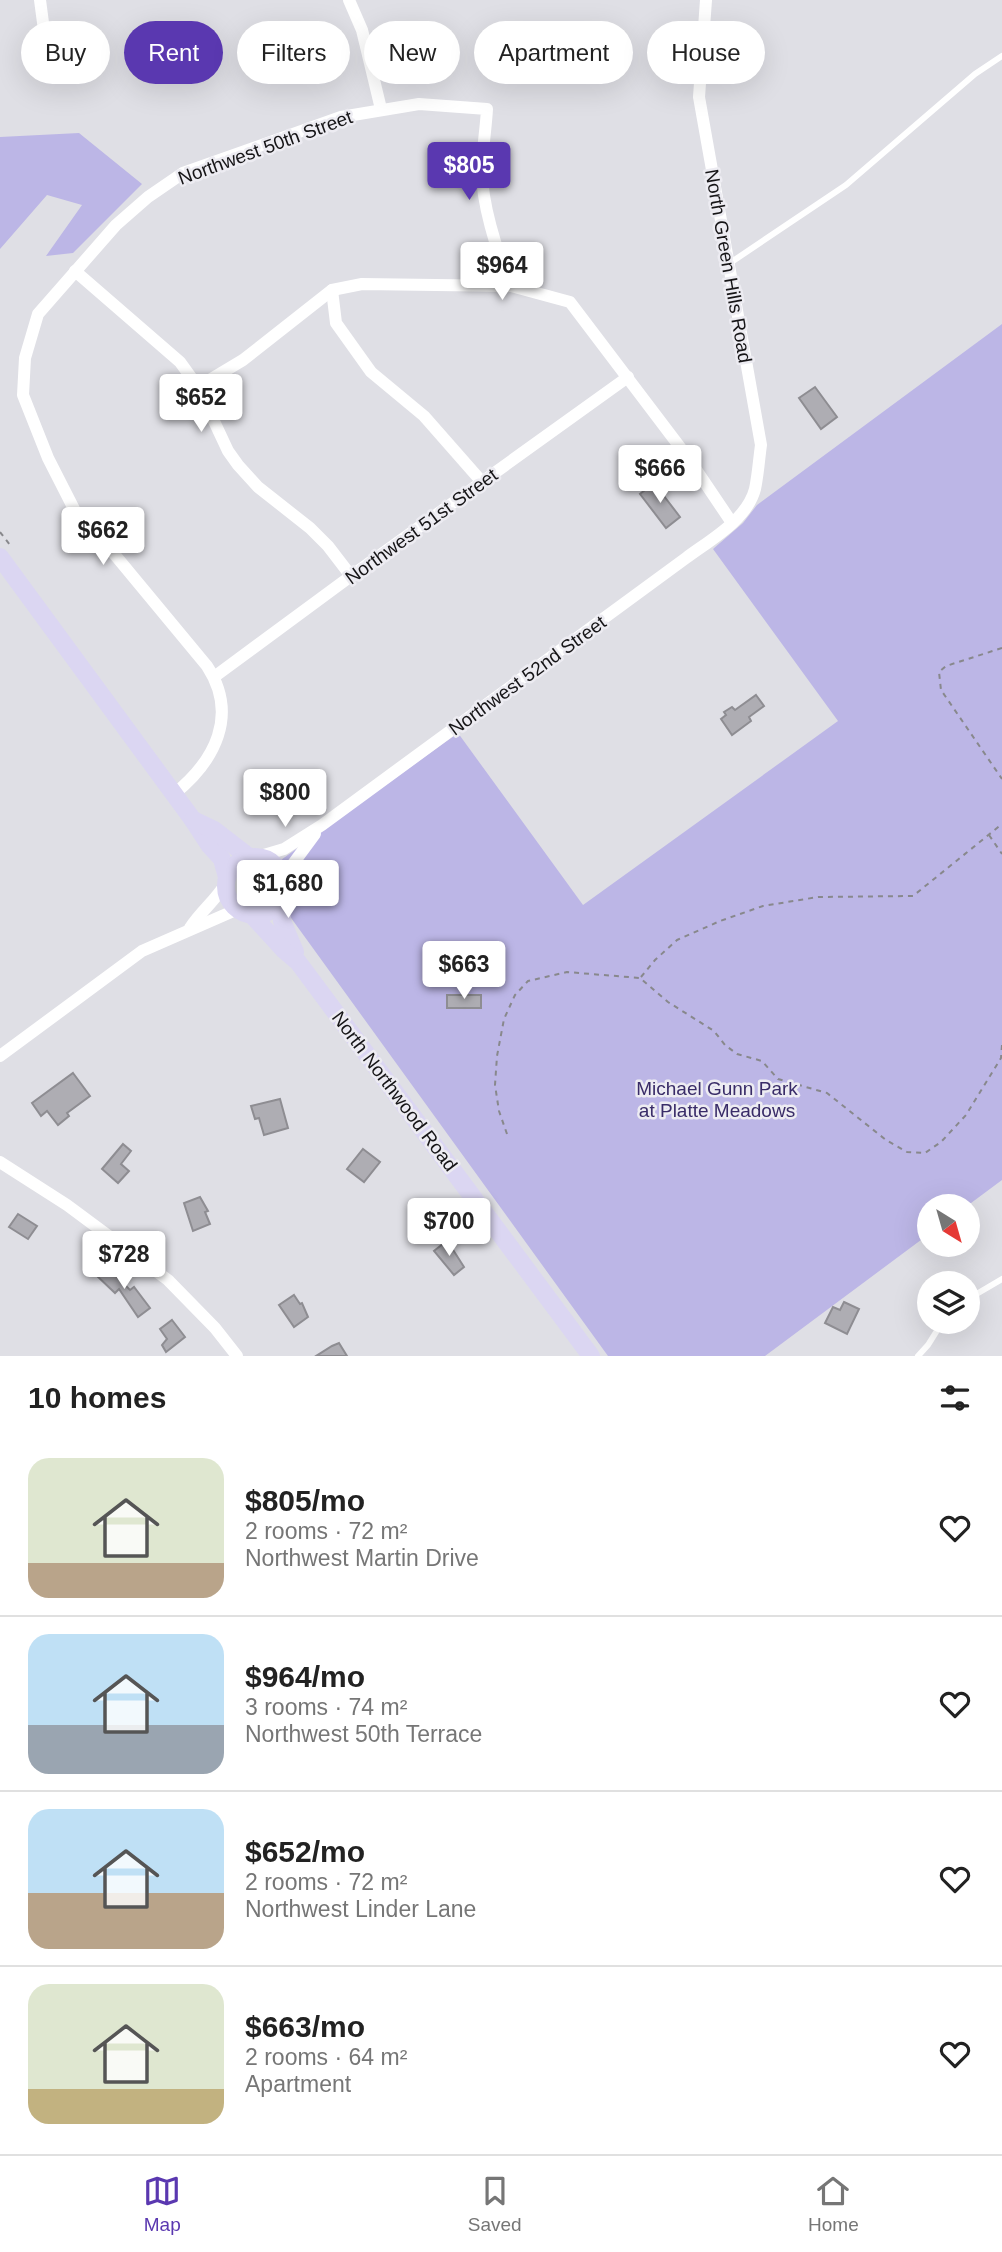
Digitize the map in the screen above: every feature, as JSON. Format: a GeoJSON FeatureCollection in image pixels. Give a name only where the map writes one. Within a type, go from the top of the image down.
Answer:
{"type":"FeatureCollection","features":[{"type":"Feature","properties":{"kind":"street"},"geometry":{"type":"LineString","coordinates":[[40,0],[43,21]]}},
{"type":"Feature","properties":{"kind":"street"},"geometry":{"type":"LineString","coordinates":[[348,0],[370,56],[381,109]]}},
{"type":"Feature","properties":{"kind":"street","name":"North Green Hills Road"},"geometry":{"type":"LineString","coordinates":[[706,0],[699,97],[761,445],[755,491],[747,506],[732,523]]}},
{"type":"Feature","properties":{"kind":"street","name":"Northwest 50th Street"},"geometry":{"type":"LineString","coordinates":[[214,677],[86,520],[75,511],[48,458],[23,395],[25,358],[38,314],[131,210],[183,173],[341,117],[419,104],[487,109],[482,165],[485,194],[497,253],[511,286]]}},
{"type":"Feature","properties":{"kind":"street"},"geometry":{"type":"LineString","coordinates":[[75,271],[173,355],[198,387],[228,451],[238,466],[258,486],[310,528],[351,576]]}},
{"type":"Feature","properties":{"kind":"street"},"geometry":{"type":"LineString","coordinates":[[198,387],[243,360],[332,290],[362,284],[511,286],[570,302],[689,459],[732,523]]}},
{"type":"Feature","properties":{"kind":"street"},"geometry":{"type":"LineString","coordinates":[[332,290],[336,323],[371,372],[424,416],[482,482]]}},
{"type":"Feature","properties":{"kind":"street","name":"Northwest 51st Street"},"geometry":{"type":"LineString","coordinates":[[214,677],[628,377]]}},
{"type":"Feature","properties":{"kind":"street","name":"Northwest 52nd Street"},"geometry":{"type":"LineString","coordinates":[[253,857],[284,849],[321,825],[732,523]]}},
{"type":"Feature","properties":{"kind":"street"},"geometry":{"type":"LineString","coordinates":[[0,556],[222,859],[228,898],[245,912]]}},
{"type":"Feature","properties":{"kind":"street"},"geometry":{"type":"LineString","coordinates":[[174,794],[199,772],[220,735],[221,697],[214,677]]}},
{"type":"Feature","properties":{"kind":"street"},"geometry":{"type":"LineString","coordinates":[[194,820],[214,830],[253,857]]}},
{"type":"Feature","properties":{"kind":"street","name":"Northwest 52nd Street"},"geometry":{"type":"LineString","coordinates":[[283,889],[287,872],[321,825]]}},
{"type":"Feature","properties":{"kind":"street"},"geometry":{"type":"LineString","coordinates":[[0,1056],[127,961],[190,928],[245,912],[270,911],[283,889],[277,867],[265,858],[253,857],[235,864],[215,898],[198,915],[190,928]]}},
{"type":"Feature","properties":{"kind":"street","name":"North Northwood Road"},"geometry":{"type":"LineString","coordinates":[[283,889],[282,921],[298,962]]}},
{"type":"Feature","properties":{"kind":"street","name":"North Northwood Road"},"geometry":{"type":"LineString","coordinates":[[245,912],[298,962],[591,1356]]}},
{"type":"Feature","properties":{"kind":"street"},"geometry":{"type":"LineString","coordinates":[[0,1162],[67,1205],[168,1280],[215,1328],[237,1356]]}},
{"type":"Feature","properties":{"kind":"lane"},"geometry":{"type":"LineString","coordinates":[[729,264],[846,185],[975,74],[1002,56]]}},
{"type":"Feature","properties":{"kind":"lane"},"geometry":{"type":"LineString","coordinates":[[980,1292],[1002,1279]]}},
{"type":"Feature","properties":{"kind":"lane"},"geometry":{"type":"LineString","coordinates":[[918,1356],[935,1334]]}},
{"type":"Feature","properties":{"kind":"path"},"geometry":{"type":"LineString","coordinates":[[1002,648],[946,666],[939,673],[942,690],[1002,779]]}},
{"type":"Feature","properties":{"kind":"path"},"geometry":{"type":"LineString","coordinates":[[640,978],[677,940],[720,920],[763,906],[818,897],[913,896],[1002,824]]}},
{"type":"Feature","properties":{"kind":"path"},"geometry":{"type":"LineString","coordinates":[[989,835],[1002,854]]}},
{"type":"Feature","properties":{"kind":"path"},"geometry":{"type":"LineString","coordinates":[[507,1134],[499,1111],[495,1085],[503,1019],[515,995],[528,981],[567,972],[640,978],[668,1002],[714,1031],[725,1045],[737,1054],[762,1061],[778,1079],[827,1093],[886,1140],[907,1152],[925,1153],[941,1142],[966,1115],[1001,1058],[1002,1045]]}},
{"type":"Feature","properties":{"kind":"green space"},"geometry":{"type":"Polygon","coordinates":[[[79,133],[142,184],[73,253],[46,256],[82,205],[47,195],[0,249],[0,137],[79,133]]]}},
{"type":"Feature","properties":{"kind":"green space","name":"Michael Gunn Park at Platte Meadows"},"geometry":{"type":"Polygon","coordinates":[[[1002,324],[1002,1180],[980,1196],[980,1194],[917,1194],[917,1243],[765,1356],[608,1356],[260,875],[458,733],[583,905],[838,721],[713,549],[743,523],[757,505],[1002,324]]]}},
{"type":"Feature","properties":{"kind":"building"},"geometry":{"type":"Polygon","coordinates":[[[815,387],[837,417],[821,429],[799,398],[815,387]]]}},
{"type":"Feature","properties":{"kind":"building"},"geometry":{"type":"Polygon","coordinates":[[[654,483],[680,517],[666,528],[640,494],[654,483]]]}},
{"type":"Feature","properties":{"kind":"building"},"geometry":{"type":"Polygon","coordinates":[[[756,695],[764,706],[749,717],[751,721],[732,735],[721,719],[726,715],[724,712],[732,707],[735,710],[756,695]]]}},
{"type":"Feature","properties":{"kind":"building"},"geometry":{"type":"Polygon","coordinates":[[[447,995],[481,995],[481,1008],[447,1008],[447,995]]]}},
{"type":"Feature","properties":{"kind":"building"},"geometry":{"type":"Polygon","coordinates":[[[73,1073],[90,1096],[67,1113],[69,1116],[58,1125],[47,1111],[41,1116],[32,1103],[73,1073]]]}},
{"type":"Feature","properties":{"kind":"building"},"geometry":{"type":"Polygon","coordinates":[[[280,1099],[288,1128],[264,1135],[259,1118],[255,1119],[251,1106],[280,1099]]]}},
{"type":"Feature","properties":{"kind":"building"},"geometry":{"type":"Polygon","coordinates":[[[123,1144],[131,1151],[121,1164],[129,1171],[118,1183],[102,1169],[123,1144]]]}},
{"type":"Feature","properties":{"kind":"building"},"geometry":{"type":"Polygon","coordinates":[[[363,1149],[380,1162],[364,1182],[347,1169],[363,1149]]]}},
{"type":"Feature","properties":{"kind":"building"},"geometry":{"type":"Polygon","coordinates":[[[200,1197],[208,1211],[205,1212],[210,1224],[193,1231],[184,1203],[200,1197]]]}},
{"type":"Feature","properties":{"kind":"building"},"geometry":{"type":"Polygon","coordinates":[[[18,1214],[37,1226],[28,1239],[9,1227],[18,1214]]]}},
{"type":"Feature","properties":{"kind":"building"},"geometry":{"type":"Polygon","coordinates":[[[444,1243],[448,1247],[450,1245],[464,1267],[454,1275],[434,1251],[444,1243]]]}},
{"type":"Feature","properties":{"kind":"building"},"geometry":{"type":"Polygon","coordinates":[[[105,1265],[130,1290],[134,1287],[150,1308],[138,1317],[119,1289],[115,1293],[96,1275],[105,1265]]]}},
{"type":"Feature","properties":{"kind":"building"},"geometry":{"type":"Polygon","coordinates":[[[294,1295],[300,1304],[302,1303],[308,1317],[294,1327],[279,1305],[294,1295]]]}},
{"type":"Feature","properties":{"kind":"building"},"geometry":{"type":"Polygon","coordinates":[[[844,1302],[859,1309],[847,1334],[825,1323],[833,1307],[840,1310],[844,1302]]]}},
{"type":"Feature","properties":{"kind":"building"},"geometry":{"type":"Polygon","coordinates":[[[172,1320],[185,1337],[166,1352],[162,1345],[167,1339],[160,1329],[172,1320]]]}},
{"type":"Feature","properties":{"kind":"building"},"geometry":{"type":"Polygon","coordinates":[[[339,1343],[347,1356],[316,1356],[332,1346],[339,1343]]]}}]}
